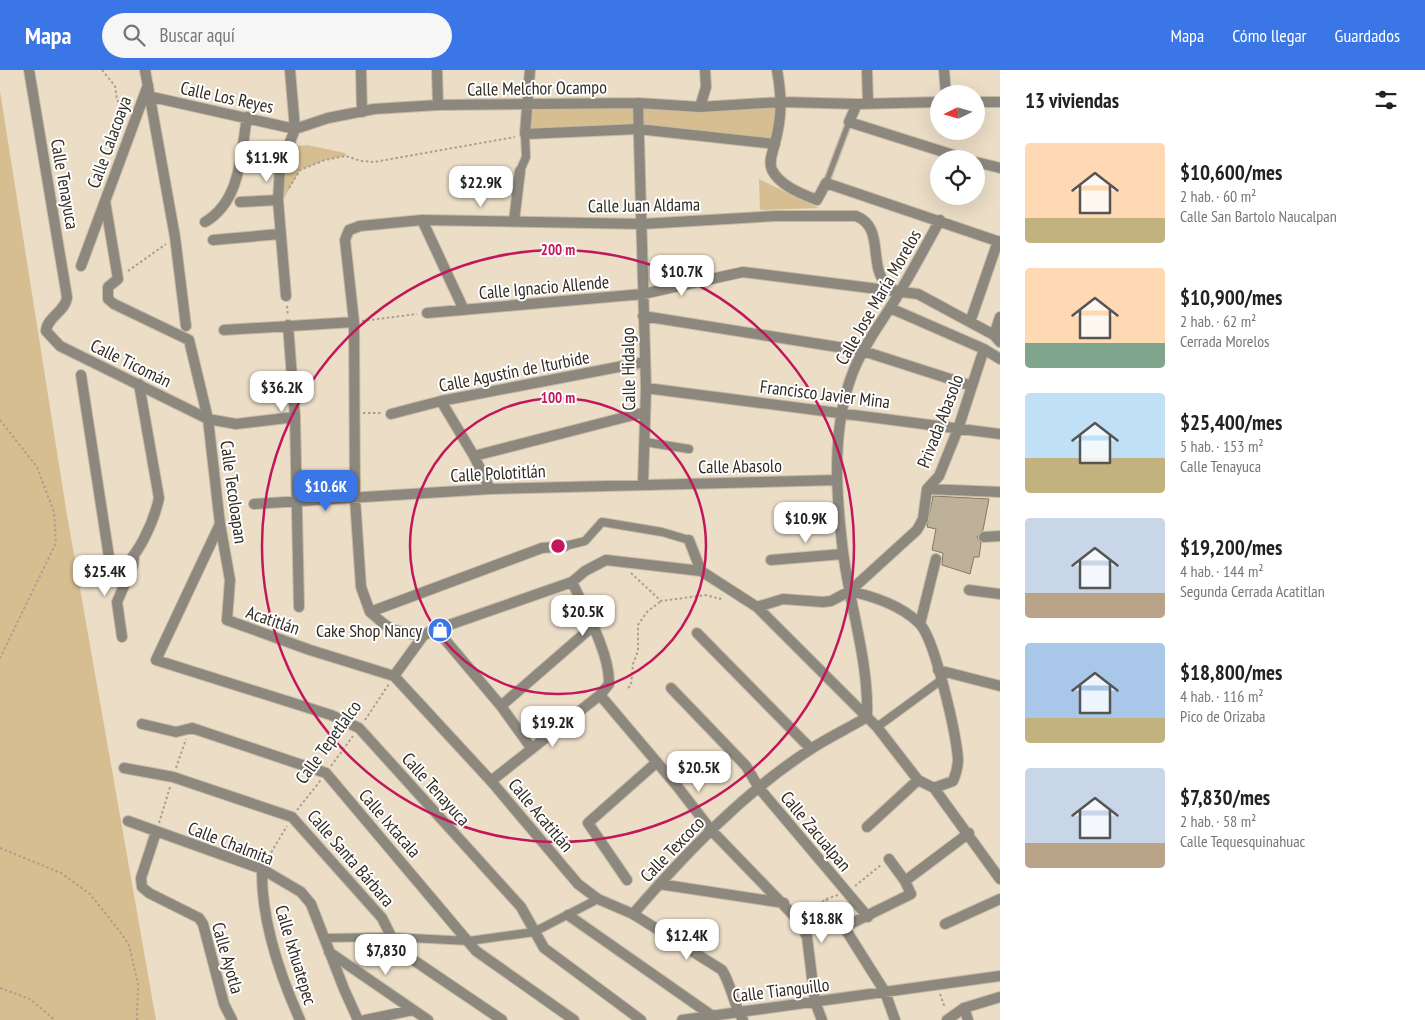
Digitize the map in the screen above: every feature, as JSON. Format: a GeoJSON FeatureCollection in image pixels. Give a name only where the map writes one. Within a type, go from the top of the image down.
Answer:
{"type":"FeatureCollection","features":[{"type":"Feature","properties":{"kind":"street","name":"Calle Tenayuca"},"geometry":{"type":"LineString","coordinates":[[29,70],[67,303],[49,323],[46,331]]}},
{"type":"Feature","properties":{"kind":"street"},"geometry":{"type":"LineString","coordinates":[[146,70],[175,237],[186,326]]}},
{"type":"Feature","properties":{"kind":"street"},"geometry":{"type":"LineString","coordinates":[[286,296],[278,200],[280,168],[295,129],[290,70]]}},
{"type":"Feature","properties":{"kind":"street"},"geometry":{"type":"LineString","coordinates":[[361,70],[362,112]]}},
{"type":"Feature","properties":{"kind":"street"},"geometry":{"type":"LineString","coordinates":[[437,70],[438,105]]}},
{"type":"Feature","properties":{"kind":"street"},"geometry":{"type":"LineString","coordinates":[[514,221],[520,171],[526,158],[530,70]]}},
{"type":"Feature","properties":{"kind":"street"},"geometry":{"type":"LineString","coordinates":[[700,107],[706,87],[705,70]]}},
{"type":"Feature","properties":{"kind":"street"},"geometry":{"type":"LineString","coordinates":[[777,70],[782,102],[770,162],[780,180],[799,192],[817,200],[826,183],[940,220],[999,242],[970,322]]}},
{"type":"Feature","properties":{"kind":"street"},"geometry":{"type":"LineString","coordinates":[[867,70],[868,102]]}},
{"type":"Feature","properties":{"kind":"street"},"geometry":{"type":"LineString","coordinates":[[944,70],[945,85]]}},
{"type":"Feature","properties":{"kind":"street","name":"Calle Calacoaya"},"geometry":{"type":"LineString","coordinates":[[81,266],[148,85]]}},
{"type":"Feature","properties":{"kind":"street","name":"Calle Los Reyes"},"geometry":{"type":"LineString","coordinates":[[152,97],[295,129]]}},
{"type":"Feature","properties":{"kind":"street","name":"Calle Melchor Ocampo"},"geometry":{"type":"LineString","coordinates":[[295,129],[328,118],[362,112],[438,105],[638,103],[700,107],[782,102],[857,104],[868,102],[930,102]]}},
{"type":"Feature","properties":{"kind":"street"},"geometry":{"type":"LineString","coordinates":[[985,102],[1000,102]]}},
{"type":"Feature","properties":{"kind":"street","name":"Calle Hidalgo"},"geometry":{"type":"LineString","coordinates":[[638,103],[646,388],[644,484]]}},
{"type":"Feature","properties":{"kind":"street"},"geometry":{"type":"LineString","coordinates":[[857,104],[849,122],[938,150]]}},
{"type":"Feature","properties":{"kind":"street"},"geometry":{"type":"LineString","coordinates":[[205,222],[212,218],[226,201],[235,184],[247,117]]}},
{"type":"Feature","properties":{"kind":"street"},"geometry":{"type":"LineString","coordinates":[[526,134],[638,129],[775,144]]}},
{"type":"Feature","properties":{"kind":"street"},"geometry":{"type":"LineString","coordinates":[[985,164],[1000,168]]}},
{"type":"Feature","properties":{"kind":"street"},"geometry":{"type":"LineString","coordinates":[[240,202],[278,200]]}},
{"type":"Feature","properties":{"kind":"street"},"geometry":{"type":"LineString","coordinates":[[104,201],[118,279]]}},
{"type":"Feature","properties":{"kind":"street","name":"Calle Juan Aldama"},"geometry":{"type":"LineString","coordinates":[[354,322],[345,240],[349,230],[422,220],[642,224],[776,216],[856,216],[868,222],[871,229],[879,272],[883,280],[900,293]]}},
{"type":"Feature","properties":{"kind":"street"},"geometry":{"type":"LineString","coordinates":[[422,220],[464,310]]}},
{"type":"Feature","properties":{"kind":"street","name":"Calle Jose María Morelos"},"geometry":{"type":"LineString","coordinates":[[867,717],[868,693],[843,554],[837,480],[838,447],[846,390],[863,351],[900,293],[940,220]]}},
{"type":"Feature","properties":{"kind":"street"},"geometry":{"type":"LineString","coordinates":[[213,240],[280,234]]}},
{"type":"Feature","properties":{"kind":"street","name":"Calle Ignacio Allende"},"geometry":{"type":"LineString","coordinates":[[427,313],[643,294],[743,272],[918,294],[997,338]]}},
{"type":"Feature","properties":{"kind":"street","name":"Calle Tecoloapan"},"geometry":{"type":"LineString","coordinates":[[118,279],[107,290],[111,302],[188,340],[208,419],[220,524],[230,580],[228,620]]}},
{"type":"Feature","properties":{"kind":"street"},"geometry":{"type":"LineString","coordinates":[[890,308],[984,349],[1000,359]]}},
{"type":"Feature","properties":{"kind":"street"},"geometry":{"type":"LineString","coordinates":[[643,316],[863,351],[972,386]]}},
{"type":"Feature","properties":{"kind":"street"},"geometry":{"type":"LineString","coordinates":[[997,338],[1000,318]]}},
{"type":"Feature","properties":{"kind":"street"},"geometry":{"type":"LineString","coordinates":[[224,330],[354,322],[355,499],[361,587],[370,612],[393,630],[423,636]]}},
{"type":"Feature","properties":{"kind":"street"},"geometry":{"type":"LineString","coordinates":[[288,325],[295,417],[299,607]]}},
{"type":"Feature","properties":{"kind":"street","name":"Calle Ticomán"},"geometry":{"type":"LineString","coordinates":[[46,331],[60,346],[208,419],[236,424],[295,417]]}},
{"type":"Feature","properties":{"kind":"street","name":"Privada Abasolo"},"geometry":{"type":"LineString","coordinates":[[757,607],[784,599],[828,602],[850,591],[917,530],[923,519],[927,489],[938,476],[958,429],[984,349]]}},
{"type":"Feature","properties":{"kind":"street","name":"Calle Agustín de Iturbide"},"geometry":{"type":"LineString","coordinates":[[391,414],[441,402],[644,362]]}},
{"type":"Feature","properties":{"kind":"street"},"geometry":{"type":"LineString","coordinates":[[81,375],[112,570],[117,571],[134,558]]}},
{"type":"Feature","properties":{"kind":"street"},"geometry":{"type":"LineString","coordinates":[[122,637],[117,602],[134,565],[134,558],[160,498],[139,384]]}},
{"type":"Feature","properties":{"kind":"street","name":"Francisco Javier Mina"},"geometry":{"type":"LineString","coordinates":[[646,388],[843,412],[1000,434]]}},
{"type":"Feature","properties":{"kind":"street"},"geometry":{"type":"LineString","coordinates":[[441,402],[474,456],[490,489]]}},
{"type":"Feature","properties":{"kind":"street"},"geometry":{"type":"LineString","coordinates":[[474,456],[645,412]]}},
{"type":"Feature","properties":{"kind":"street"},"geometry":{"type":"LineString","coordinates":[[645,442],[689,449]]}},
{"type":"Feature","properties":{"kind":"street","name":"Calle Abasolo"},"geometry":{"type":"LineString","coordinates":[[644,484],[837,480]]}},
{"type":"Feature","properties":{"kind":"street","name":"Calle Polotitlán"},"geometry":{"type":"LineString","coordinates":[[254,504],[298,499],[355,499],[490,489],[644,484]]}},
{"type":"Feature","properties":{"kind":"street"},"geometry":{"type":"LineString","coordinates":[[927,489],[1000,492]]}},
{"type":"Feature","properties":{"kind":"street"},"geometry":{"type":"LineString","coordinates":[[370,612],[542,548],[565,546],[585,541],[602,522],[662,532],[689,540],[701,571]]}},
{"type":"Feature","properties":{"kind":"street","name":"Calle Tenayuca"},"geometry":{"type":"LineString","coordinates":[[220,524],[156,660],[331,715],[359,728],[521,907],[544,948],[641,1020]]}},
{"type":"Feature","properties":{"kind":"street"},"geometry":{"type":"LineString","coordinates":[[984,537],[1000,536]]}},
{"type":"Feature","properties":{"kind":"street"},"geometry":{"type":"LineString","coordinates":[[771,560],[843,554]]}},
{"type":"Feature","properties":{"kind":"street"},"geometry":{"type":"LineString","coordinates":[[920,624],[936,559]]}},
{"type":"Feature","properties":{"kind":"street"},"geometry":{"type":"LineString","coordinates":[[394,676],[423,636],[436,629],[572,582],[585,571],[606,560],[701,571],[757,607],[877,727],[918,780],[934,788],[969,833],[1000,879]]}},
{"type":"Feature","properties":{"kind":"street"},"geometry":{"type":"LineString","coordinates":[[491,781],[600,695],[607,687],[609,680],[608,670],[572,582]]}},
{"type":"Feature","properties":{"kind":"street"},"geometry":{"type":"LineString","coordinates":[[969,590],[1000,594]]}},
{"type":"Feature","properties":{"kind":"street"},"geometry":{"type":"LineString","coordinates":[[850,591],[892,605],[920,624],[930,641],[952,729],[958,766],[953,781],[934,788]]}},
{"type":"Feature","properties":{"kind":"street","name":"Acatitlán"},"geometry":{"type":"LineString","coordinates":[[228,620],[283,641],[394,676]]}},
{"type":"Feature","properties":{"kind":"street"},"geometry":{"type":"LineString","coordinates":[[501,706],[592,627]]}},
{"type":"Feature","properties":{"kind":"street"},"geometry":{"type":"LineString","coordinates":[[436,629],[501,706],[532,750]]}},
{"type":"Feature","properties":{"kind":"street"},"geometry":{"type":"LineString","coordinates":[[697,632],[811,749]]}},
{"type":"Feature","properties":{"kind":"street"},"geometry":{"type":"LineString","coordinates":[[938,670],[1000,686]]}},
{"type":"Feature","properties":{"kind":"street","name":"Calle Acatitlán"},"geometry":{"type":"LineString","coordinates":[[394,676],[491,781],[578,884],[598,898],[633,914],[722,970],[729,982],[740,1016]]}},
{"type":"Feature","properties":{"kind":"street"},"geometry":{"type":"LineString","coordinates":[[877,727],[940,681]]}},
{"type":"Feature","properties":{"kind":"street","name":"Calle Zacualpan"},"geometry":{"type":"LineString","coordinates":[[671,688],[746,766],[759,788],[868,917]]}},
{"type":"Feature","properties":{"kind":"street"},"geometry":{"type":"LineString","coordinates":[[600,695],[712,830],[799,921],[809,946],[815,1002],[822,1020]]}},
{"type":"Feature","properties":{"kind":"street","name":"Calle Texcoco"},"geometry":{"type":"LineString","coordinates":[[633,914],[659,884],[712,830],[759,788],[811,749],[867,717]]}},
{"type":"Feature","properties":{"kind":"street"},"geometry":{"type":"LineString","coordinates":[[142,724],[176,732],[192,728],[326,773]]}},
{"type":"Feature","properties":{"kind":"street"},"geometry":{"type":"LineString","coordinates":[[627,880],[588,823],[657,762]]}},
{"type":"Feature","properties":{"kind":"street","name":"Calle Santa Bárbara"},"geometry":{"type":"LineString","coordinates":[[124,768],[173,777],[292,816],[382,918],[391,937],[403,953],[502,1020]]}},
{"type":"Feature","properties":{"kind":"street","name":"Calle Ixtacala"},"geometry":{"type":"LineString","coordinates":[[326,773],[470,941],[476,951],[574,1020]]}},
{"type":"Feature","properties":{"kind":"street"},"geometry":{"type":"LineString","coordinates":[[867,827],[918,780]]}},
{"type":"Feature","properties":{"kind":"street","name":"Calle Chalmita"},"geometry":{"type":"LineString","coordinates":[[128,821],[262,869],[307,898],[326,938],[358,1020]]}},
{"type":"Feature","properties":{"kind":"street","name":"Calle Ayotla"},"geometry":{"type":"LineString","coordinates":[[156,832],[141,878],[145,891],[195,915],[203,924],[224,1004],[232,1020]]}},
{"type":"Feature","properties":{"kind":"street"},"geometry":{"type":"LineString","coordinates":[[905,881],[969,833]]}},
{"type":"Feature","properties":{"kind":"street"},"geometry":{"type":"LineString","coordinates":[[888,859],[911,891],[909,897],[844,927],[885,992],[895,1020]]}},
{"type":"Feature","properties":{"kind":"street","name":"Calle Ixhuatepec"},"geometry":{"type":"LineString","coordinates":[[262,869],[261,892],[267,923],[300,1020]]}},
{"type":"Feature","properties":{"kind":"street"},"geometry":{"type":"LineString","coordinates":[[659,884],[784,904]]}},
{"type":"Feature","properties":{"kind":"street"},"geometry":{"type":"LineString","coordinates":[[326,938],[391,937],[470,941],[534,932],[598,898]]}},
{"type":"Feature","properties":{"kind":"street"},"geometry":{"type":"LineString","coordinates":[[945,924],[1000,899]]}},
{"type":"Feature","properties":{"kind":"street"},"geometry":{"type":"LineString","coordinates":[[568,915],[711,1015]]}},
{"type":"Feature","properties":{"kind":"street"},"geometry":{"type":"LineString","coordinates":[[330,952],[428,1020]]}},
{"type":"Feature","properties":{"kind":"street","name":"Calle Tianguillo"},"geometry":{"type":"LineString","coordinates":[[682,1020],[711,1015],[740,1016],[815,1002],[1000,976]]}},
{"type":"Feature","properties":{"kind":"street"},"geometry":{"type":"LineString","coordinates":[[948,1019],[964,1008],[1000,997]]}},
{"type":"Feature","properties":{"kind":"street"},"geometry":{"type":"LineString","coordinates":[[964,1008],[968,1020]]}},
{"type":"Feature","properties":{"kind":"street"},"geometry":{"type":"LineString","coordinates":[[365,1020],[413,1010]]}},
{"type":"Feature","properties":{"kind":"lane"},"geometry":{"type":"LineString","coordinates":[[826,183],[849,122]]}},
{"type":"Feature","properties":{"kind":"path"},"geometry":{"type":"LineString","coordinates":[[102,70],[115,86],[117,100],[135,118]]}},
{"type":"Feature","properties":{"kind":"path"},"geometry":{"type":"LineString","coordinates":[[278,200],[282,200],[300,170],[325,160],[346,156],[360,161],[396,159],[526,134]]}},
{"type":"Feature","properties":{"kind":"path"},"geometry":{"type":"LineString","coordinates":[[118,279],[175,237]]}},
{"type":"Feature","properties":{"kind":"path"},"geometry":{"type":"LineString","coordinates":[[286,296],[288,325]]}},
{"type":"Feature","properties":{"kind":"path"},"geometry":{"type":"LineString","coordinates":[[354,322],[427,313]]}},
{"type":"Feature","properties":{"kind":"path"},"geometry":{"type":"LineString","coordinates":[[354,413],[391,414]]}},
{"type":"Feature","properties":{"kind":"path"},"geometry":{"type":"LineString","coordinates":[[0,420],[38,467],[54,512],[56,543],[0,658]]}},
{"type":"Feature","properties":{"kind":"path"},"geometry":{"type":"LineString","coordinates":[[630,572],[661,601]]}},
{"type":"Feature","properties":{"kind":"path"},"geometry":{"type":"LineString","coordinates":[[628,688],[631,685],[633,664],[638,651],[638,625],[647,612],[661,601],[706,594],[720,599],[725,587]]}},
{"type":"Feature","properties":{"kind":"path","name":"Calle Tepetlalco"},"geometry":{"type":"LineString","coordinates":[[262,869],[292,816],[359,728],[394,676]]}},
{"type":"Feature","properties":{"kind":"path"},"geometry":{"type":"LineString","coordinates":[[0,848],[61,873],[90,894],[129,945],[138,984],[136,1020]]}},
{"type":"Feature","properties":{"kind":"path"},"geometry":{"type":"LineString","coordinates":[[799,921],[826,900],[847,892],[888,859]]}},
{"type":"Feature","properties":{"kind":"path"},"geometry":{"type":"LineString","coordinates":[[826,900],[844,927]]}},
{"type":"Feature","properties":{"kind":"path"},"geometry":{"type":"LineString","coordinates":[[936,985],[948,1019]]}},
{"type":"Feature","properties":{"kind":"path"},"geometry":{"type":"LineString","coordinates":[[0,988],[30,999],[56,1020]]}},
{"type":"Feature","properties":{"kind":"shaded area"},"geometry":{"type":"Polygon","coordinates":[[[0,91],[66,509],[156,1020],[0,1020],[0,91]]]}},
{"type":"Feature","properties":{"kind":"shaded area"},"geometry":{"type":"Polygon","coordinates":[[[782,102],[775,144],[638,129],[525,134],[528,104],[782,102]]]}},
{"type":"Feature","properties":{"kind":"shaded area"},"geometry":{"type":"Polygon","coordinates":[[[307,145],[345,153],[346,156],[325,160],[300,170],[283,200],[284,177],[298,146],[307,145]]]}},
{"type":"Feature","properties":{"kind":"shaded area"},"geometry":{"type":"Polygon","coordinates":[[[759,179],[819,208],[760,210],[759,179]]]}},
{"type":"Feature","properties":{"kind":"building"},"geometry":{"type":"Polygon","coordinates":[[[933,496],[989,499],[983,530],[977,537],[981,543],[979,557],[974,557],[970,574],[942,565],[943,553],[932,550],[936,529],[927,527],[933,496]]]}},
{"type":"Feature","properties":{"kind":"place","name":"Cake Shop Nancy"},"geometry":{"type":"Point","coordinates":[440,630]}}]}
